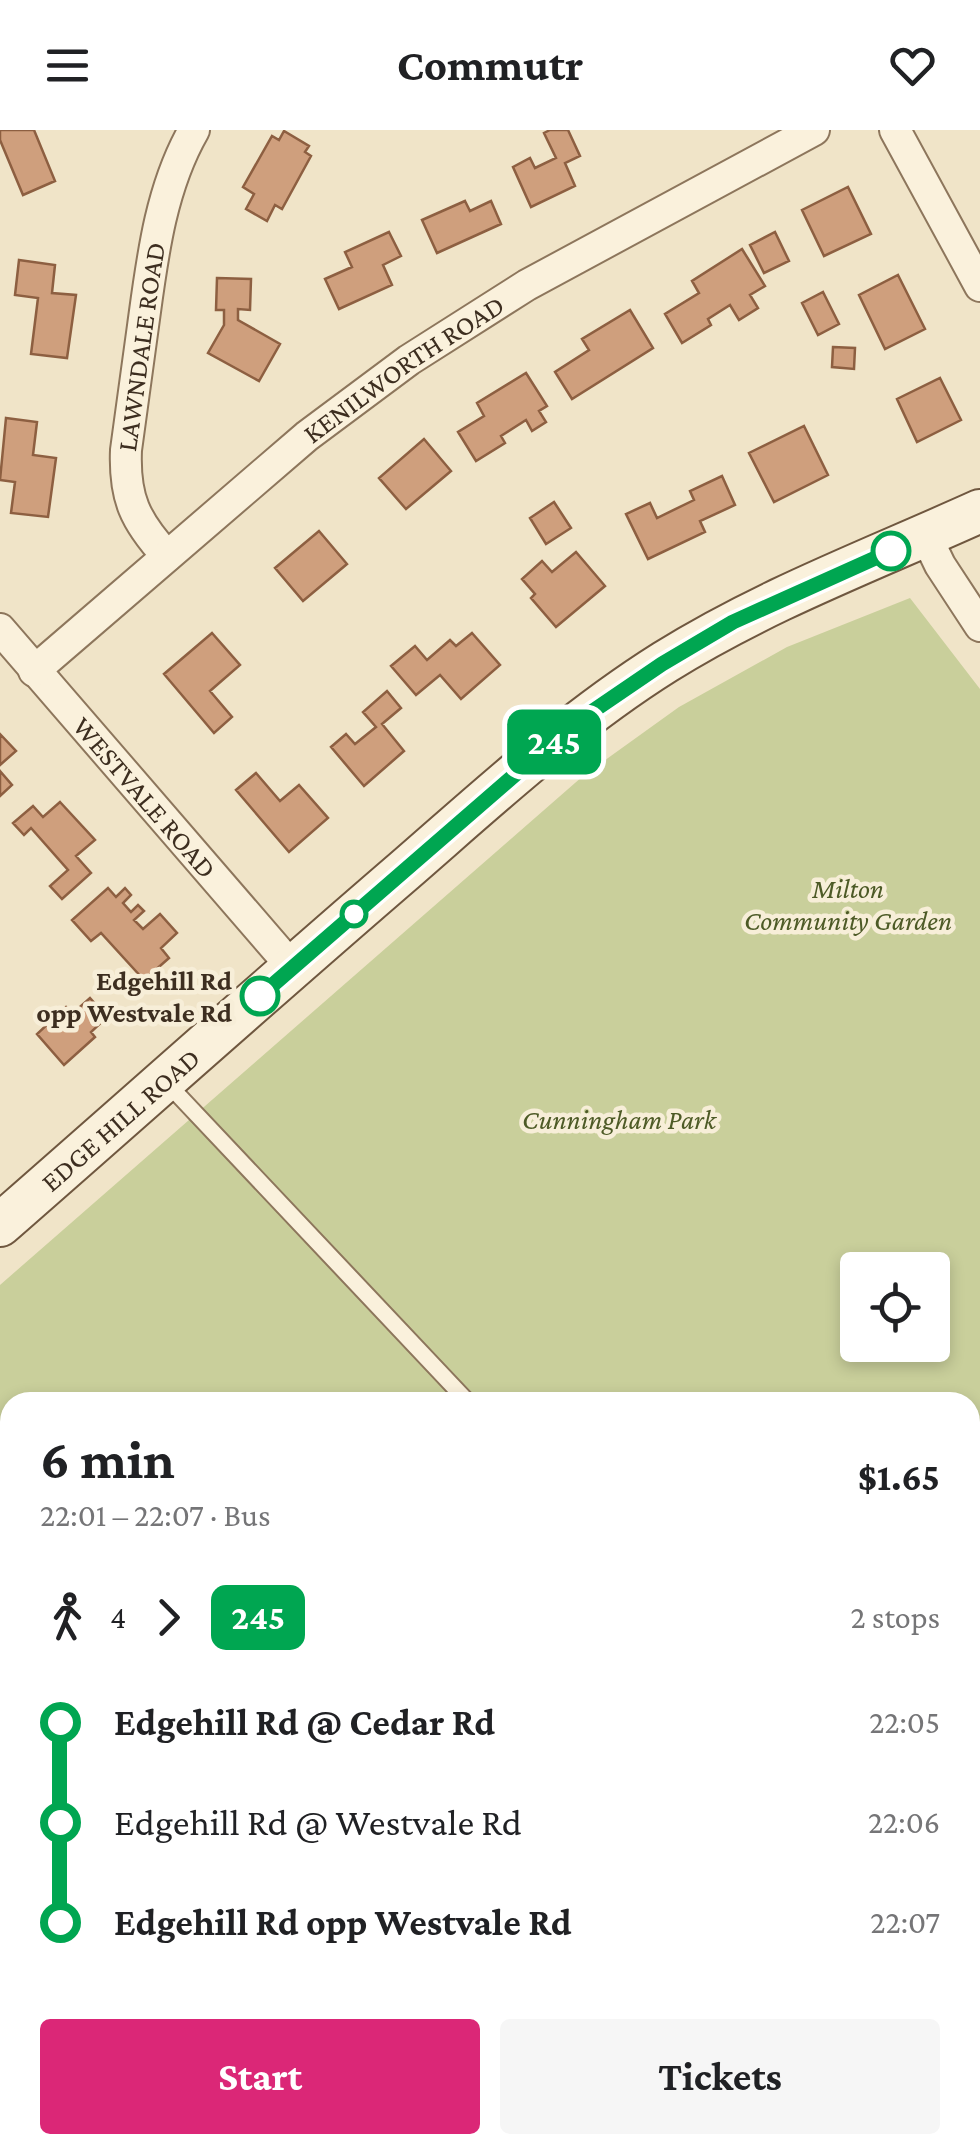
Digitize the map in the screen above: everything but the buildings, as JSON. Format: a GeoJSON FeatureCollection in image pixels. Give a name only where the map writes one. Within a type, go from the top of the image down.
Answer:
{"type":"FeatureCollection","features":[{"type":"Feature","properties":{"kind":"street","name":"KENILWORTH ROAD"},"geometry":{"type":"LineString","coordinates":[[34,671],[340,410],[440,339],[527,285],[814,130]]}},
{"type":"Feature","properties":{"kind":"street","name":"LAWNDALE ROAD"},"geometry":{"type":"LineString","coordinates":[[166,556],[132,508],[127,490],[126,450],[158,232],[187,132]]}},
{"type":"Feature","properties":{"kind":"street"},"geometry":{"type":"LineString","coordinates":[[904,133],[980,286]]}},
{"type":"Feature","properties":{"kind":"street","name":"EDGE HILL ROAD"},"geometry":{"type":"LineString","coordinates":[[0,1226],[557,739],[662,664],[733,622],[980,512]]}},
{"type":"Feature","properties":{"kind":"street"},"geometry":{"type":"LineString","coordinates":[[926,536],[980,626]]}},
{"type":"Feature","properties":{"kind":"street","name":"WESTVALE ROAD"},"geometry":{"type":"LineString","coordinates":[[0,629],[292,967]]}},
{"type":"Feature","properties":{"kind":"lane"},"geometry":{"type":"LineString","coordinates":[[165,1081],[459,1392]]}},
{"type":"Feature","properties":{"kind":"green space","name":"Cunningham Park"},"geometry":{"type":"Polygon","coordinates":[[[910,598],[980,689],[980,1392],[0,1392],[0,1285],[583,776],[679,707],[787,647],[910,598]]]}},
{"type":"Feature","properties":{"kind":"bus line","name":"245"},"geometry":{"type":"LineString","coordinates":[[260,996],[593,711],[733,622],[891,551]]}},
{"type":"Feature","properties":{"kind":"place","name":"Edgehill Rd opp Westvale Rd"},"geometry":{"type":"Point","coordinates":[260,996]}},
{"type":"Feature","properties":{"kind":"park label","name":"Milton Community Garden"},"geometry":{"type":"Point","coordinates":[848,904]}}]}
